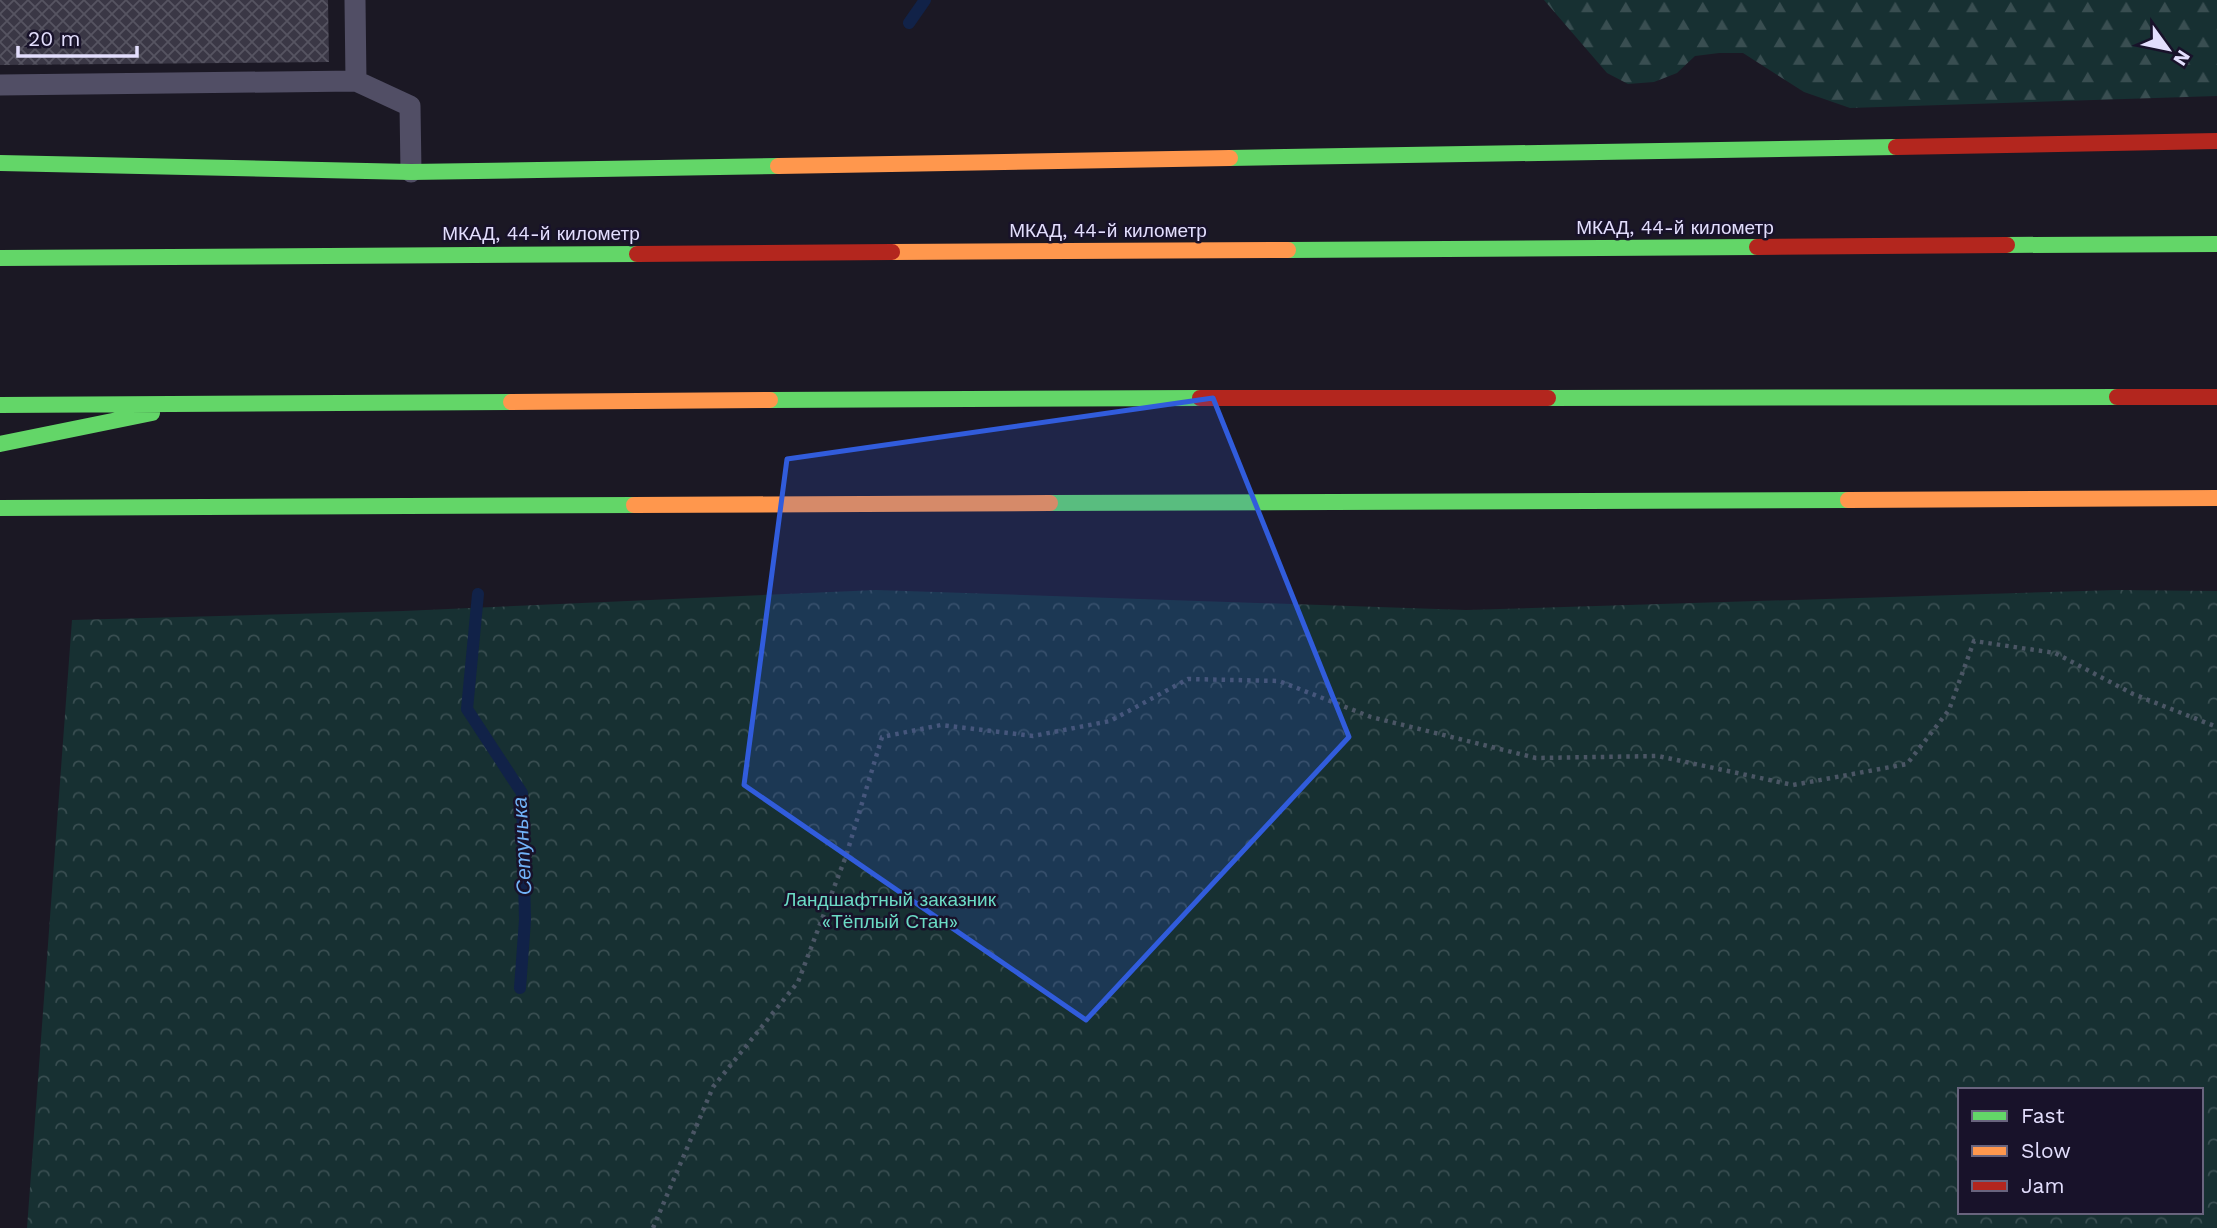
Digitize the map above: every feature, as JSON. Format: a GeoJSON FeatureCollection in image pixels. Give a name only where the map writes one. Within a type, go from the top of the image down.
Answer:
{"type":"FeatureCollection","features":[{"type":"Feature","properties":{"kind":"main road"},"geometry":{"type":"LineString","coordinates":[[0,163],[411,172],[2217,141]]}},
{"type":"Feature","properties":{"kind":"main road","name":"МКАД, 44-й километр"},"geometry":{"type":"LineString","coordinates":[[0,258],[2217,244]]}},
{"type":"Feature","properties":{"kind":"main road"},"geometry":{"type":"LineString","coordinates":[[0,405],[1053,398],[2217,397]]}},
{"type":"Feature","properties":{"kind":"main road"},"geometry":{"type":"LineString","coordinates":[[0,444],[200,403]]}},
{"type":"Feature","properties":{"kind":"main road"},"geometry":{"type":"LineString","coordinates":[[0,508],[2217,498]]}},
{"type":"Feature","properties":{"kind":"lane"},"geometry":{"type":"LineString","coordinates":[[355,0],[356,81]]}},
{"type":"Feature","properties":{"kind":"lane"},"geometry":{"type":"LineString","coordinates":[[0,85],[356,81],[410,106],[411,172]]}},
{"type":"Feature","properties":{"kind":"path"},"geometry":{"type":"LineString","coordinates":[[653,1228],[713,1087],[798,982],[846,856],[882,737],[941,725],[1033,736],[1110,721],[1188,679],[1279,681],[1371,717],[1536,758],[1658,756],[1793,785],[1907,764],[1949,710],[1974,641],[2055,653],[2133,694],[2217,727]]}},
{"type":"Feature","properties":{"kind":"highlighted area"},"geometry":{"type":"Polygon","coordinates":[[[1213,398],[1349,737],[1086,1020],[744,785],[787,459],[1213,398]]]}},
{"type":"Feature","properties":{"kind":"green space"},"geometry":{"type":"Polygon","coordinates":[[[1544,0],[2217,0],[2217,96],[1850,108],[1804,92],[1743,53],[1695,56],[1677,73],[1654,82],[1628,84],[1607,73],[1544,0]]]}},
{"type":"Feature","properties":{"kind":"green space","name":"Ландшафтный заказник «Тёплый Стан»"},"geometry":{"type":"Polygon","coordinates":[[[876,590],[1466,610],[2117,590],[2217,591],[2217,1228],[27,1228],[72,620],[403,611],[876,590]]]}},
{"type":"Feature","properties":{"kind":"building"},"geometry":{"type":"Polygon","coordinates":[[[0,0],[328,0],[329,62],[0,65],[0,0]]]}},
{"type":"Feature","properties":{"kind":"waterway","name":"Сетунька"},"geometry":{"type":"LineString","coordinates":[[909,23],[925,0]]}},
{"type":"Feature","properties":{"kind":"waterway","name":"Сетунька"},"geometry":{"type":"LineString","coordinates":[[478,594],[467,709],[522,793],[525,920],[520,988]]}},
{"type":"Feature","properties":{"kind":"traffic: fast"},"geometry":{"type":"LineString","coordinates":[[1230,158],[1896,147]]}},
{"type":"Feature","properties":{"kind":"traffic: fast"},"geometry":{"type":"LineString","coordinates":[[0,163],[411,172],[778,166]]}},
{"type":"Feature","properties":{"kind":"traffic: fast"},"geometry":{"type":"LineString","coordinates":[[2007,245],[2217,244]]}},
{"type":"Feature","properties":{"kind":"traffic: fast"},"geometry":{"type":"LineString","coordinates":[[1288,250],[1757,247]]}},
{"type":"Feature","properties":{"kind":"traffic: fast"},"geometry":{"type":"LineString","coordinates":[[0,258],[637,254]]}},
{"type":"Feature","properties":{"kind":"traffic: fast"},"geometry":{"type":"LineString","coordinates":[[1548,398],[2117,397]]}},
{"type":"Feature","properties":{"kind":"traffic: fast"},"geometry":{"type":"LineString","coordinates":[[770,400],[1200,398]]}},
{"type":"Feature","properties":{"kind":"traffic: fast"},"geometry":{"type":"LineString","coordinates":[[0,405],[511,402]]}},
{"type":"Feature","properties":{"kind":"traffic: fast"},"geometry":{"type":"LineString","coordinates":[[0,444],[152,413]]}},
{"type":"Feature","properties":{"kind":"traffic: fast"},"geometry":{"type":"LineString","coordinates":[[1050,503],[1848,500]]}},
{"type":"Feature","properties":{"kind":"traffic: fast"},"geometry":{"type":"LineString","coordinates":[[0,508],[634,505]]}},
{"type":"Feature","properties":{"kind":"traffic: slow"},"geometry":{"type":"LineString","coordinates":[[778,166],[1230,158]]}},
{"type":"Feature","properties":{"kind":"traffic: slow"},"geometry":{"type":"LineString","coordinates":[[892,252],[1288,250]]}},
{"type":"Feature","properties":{"kind":"traffic: slow"},"geometry":{"type":"LineString","coordinates":[[511,402],[770,400]]}},
{"type":"Feature","properties":{"kind":"traffic: slow"},"geometry":{"type":"LineString","coordinates":[[1848,500],[2217,498]]}},
{"type":"Feature","properties":{"kind":"traffic: slow"},"geometry":{"type":"LineString","coordinates":[[634,505],[1050,503]]}},
{"type":"Feature","properties":{"kind":"traffic: jam"},"geometry":{"type":"LineString","coordinates":[[1896,147],[2217,141]]}},
{"type":"Feature","properties":{"kind":"traffic: jam"},"geometry":{"type":"LineString","coordinates":[[1757,247],[2007,245]]}},
{"type":"Feature","properties":{"kind":"traffic: jam"},"geometry":{"type":"LineString","coordinates":[[637,254],[892,252]]}},
{"type":"Feature","properties":{"kind":"traffic: jam"},"geometry":{"type":"LineString","coordinates":[[2117,397],[2217,397]]}},
{"type":"Feature","properties":{"kind":"traffic: jam"},"geometry":{"type":"LineString","coordinates":[[1200,398],[1548,398]]}}]}
